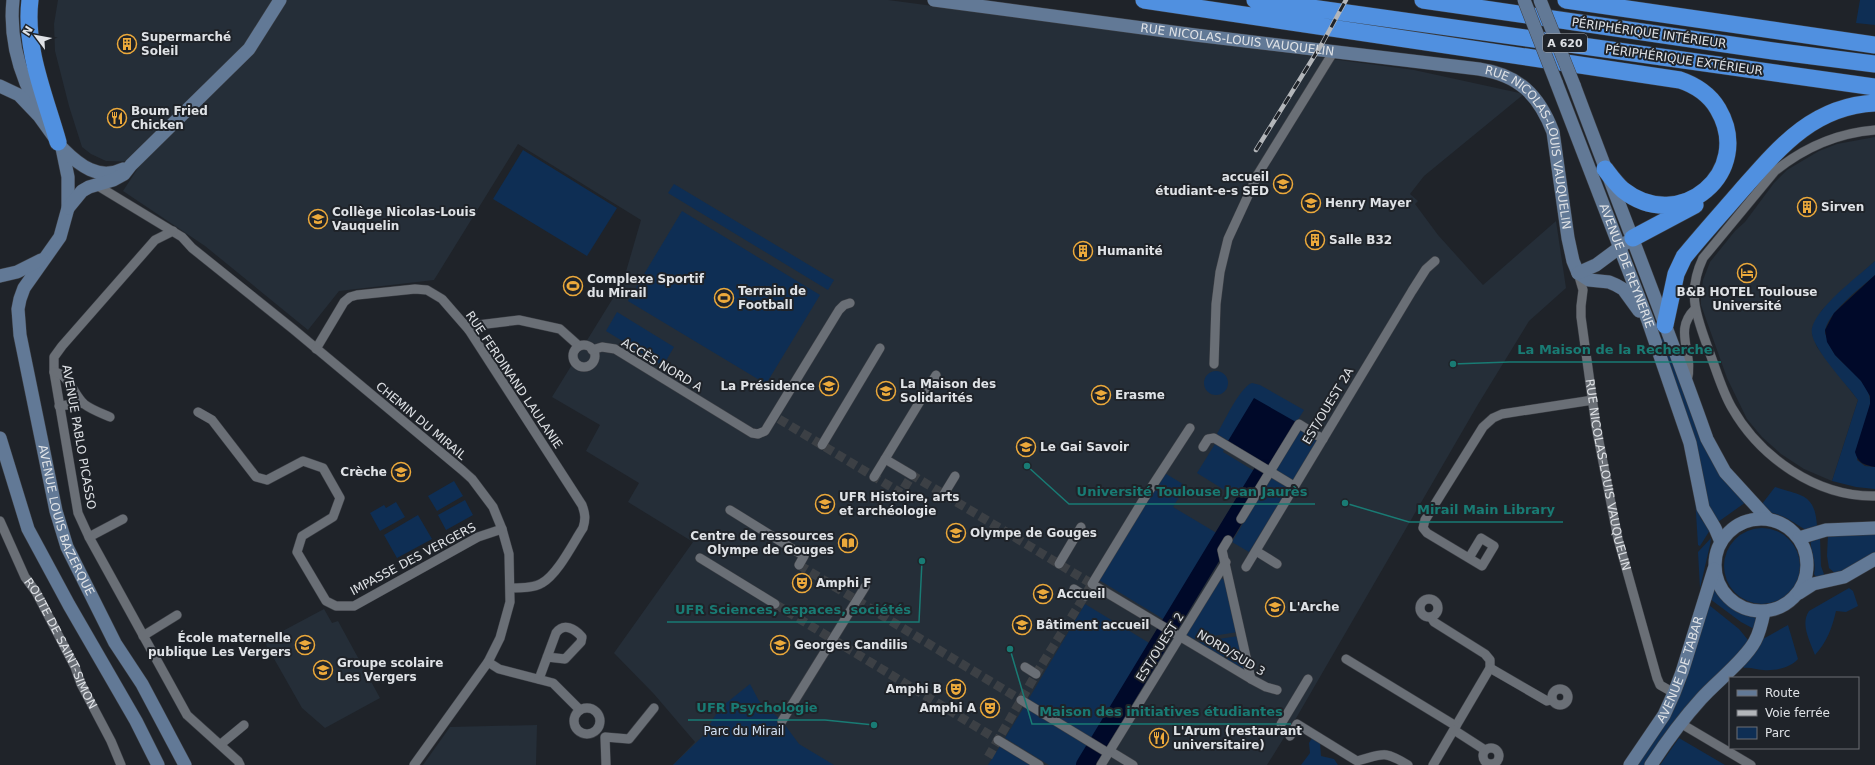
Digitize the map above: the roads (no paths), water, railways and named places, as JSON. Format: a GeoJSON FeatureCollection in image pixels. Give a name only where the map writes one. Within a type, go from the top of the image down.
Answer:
{"type":"FeatureCollection","features":[{"type":"Feature","properties":{"kind":"highway"},"geometry":{"type":"LineString","coordinates":[[30,0],[30,35],[33,55],[57,141]]}},
{"type":"Feature","properties":{"kind":"highway"},"geometry":{"type":"LineString","coordinates":[[1144,0],[1688,82],[1704,93],[1715,104],[1728,132],[1727,155],[1722,170],[1695,206],[1627,243]]}},
{"type":"Feature","properties":{"kind":"highway","name":"PÉRIPHÉRIQUE EXTÉRIEUR"},"geometry":{"type":"LineString","coordinates":[[1255,0],[1875,87]]}},
{"type":"Feature","properties":{"kind":"highway","name":"PÉRIPHÉRIQUE INTÉRIEUR"},"geometry":{"type":"LineString","coordinates":[[1423,0],[1773,51],[1875,64]]}},
{"type":"Feature","properties":{"kind":"highway"},"geometry":{"type":"LineString","coordinates":[[1566,0],[1875,45]]}},
{"type":"Feature","properties":{"kind":"highway"},"geometry":{"type":"LineString","coordinates":[[1665,325],[1676,274],[1684,257],[1784,142],[1815,120],[1850,106],[1875,103]]}},
{"type":"Feature","properties":{"kind":"highway"},"geometry":{"type":"LineString","coordinates":[[1603,162],[1616,184],[1624,191],[1646,202],[1663,205],[1677,204],[1689,201],[1704,194]]}},
{"type":"Feature","properties":{"kind":"main road"},"geometry":{"type":"LineString","coordinates":[[13,0],[12,15],[14,40],[19,64],[26,84],[57,141],[68,177],[68,208]]}},
{"type":"Feature","properties":{"kind":"main road"},"geometry":{"type":"LineString","coordinates":[[68,208],[82,191],[89,187],[98,186],[124,174],[131,165],[250,49],[280,0]]}},
{"type":"Feature","properties":{"kind":"main road","name":"RUE NICOLAS-LOUIS VAUQUELIN"},"geometry":{"type":"LineString","coordinates":[[934,0],[1195,35],[1495,71],[1510,77],[1522,85],[1534,97],[1547,116],[1553,132],[1568,238],[1573,261],[1578,273]]}},
{"type":"Feature","properties":{"kind":"main road","name":"AVENUE DE REYNERIE"},"geometry":{"type":"LineString","coordinates":[[1524,0],[1556,82],[1665,325],[1687,381],[1707,439],[1725,472],[1768,519]]}},
{"type":"Feature","properties":{"kind":"main road"},"geometry":{"type":"LineString","coordinates":[[1540,0],[1603,162],[1627,243],[1596,265],[1578,273]]}},
{"type":"Feature","properties":{"kind":"main road"},"geometry":{"type":"LineString","coordinates":[[0,86],[19,95],[29,104],[57,141],[74,160],[88,170],[99,173],[115,172],[131,165]]}},
{"type":"Feature","properties":{"kind":"main road","name":"AVENUE LOUIS BAZERQUE"},"geometry":{"type":"LineString","coordinates":[[68,208],[60,237],[24,288],[18,309],[37,428],[56,511],[67,547],[85,586],[115,643],[142,684],[185,765]]}},
{"type":"Feature","properties":{"kind":"main road","name":"AVENUE DE REYNERIE"},"geometry":{"type":"LineString","coordinates":[[1627,243],[1648,321],[1690,443],[1704,508],[1710,521],[1716,528],[1721,542]]}},
{"type":"Feature","properties":{"kind":"main road"},"geometry":{"type":"LineString","coordinates":[[0,276],[17,272],[44,259]]}},
{"type":"Feature","properties":{"kind":"main road"},"geometry":{"type":"LineString","coordinates":[[1578,273],[1589,280],[1609,282],[1623,289],[1648,321]]}},
{"type":"Feature","properties":{"kind":"main road","name":"AVENUE LOUIS BAZERQUE"},"geometry":{"type":"LineString","coordinates":[[0,438],[28,530],[69,605],[129,708],[158,765]]}},
{"type":"Feature","properties":{"kind":"main road"},"geometry":{"type":"LineString","coordinates":[[1768,519],[1783,524],[1799,538],[1805,551],[1808,565],[1806,580],[1799,592],[1788,603],[1780,608],[1764,612],[1749,610],[1730,600],[1717,582],[1715,567],[1716,554],[1721,542],[1730,531],[1744,522],[1768,519]]}},
{"type":"Feature","properties":{"kind":"main road"},"geometry":{"type":"LineString","coordinates":[[1799,538],[1826,530],[1875,528]]}},
{"type":"Feature","properties":{"kind":"main road"},"geometry":{"type":"LineString","coordinates":[[1799,592],[1813,584],[1844,577],[1875,559]]}},
{"type":"Feature","properties":{"kind":"main road","name":"AVENUE DE TABAR"},"geometry":{"type":"LineString","coordinates":[[1630,765],[1664,715],[1674,693],[1715,567]]}},
{"type":"Feature","properties":{"kind":"main road","name":"AVENUE DE TABAR"},"geometry":{"type":"LineString","coordinates":[[1651,765],[1680,723],[1701,699],[1748,651],[1755,641],[1760,629],[1764,612]]}},
{"type":"Feature","properties":{"kind":"street"},"geometry":{"type":"LineString","coordinates":[[1214,364],[1216,304],[1220,272],[1228,239],[1258,174],[1334,51]]}},
{"type":"Feature","properties":{"kind":"street"},"geometry":{"type":"LineString","coordinates":[[1875,130],[1847,134],[1815,144],[1789,160],[1775,172],[1703,258],[1696,272],[1694,284],[1695,309],[1731,406],[1757,442],[1778,461],[1810,480],[1838,491],[1875,496]]}},
{"type":"Feature","properties":{"kind":"street","name":"CHEMIN DU MIRAIL"},"geometry":{"type":"LineString","coordinates":[[98,186],[182,237],[192,248],[472,479],[493,507],[510,554],[511,588],[506,618],[500,638],[488,662],[414,765]]}},
{"type":"Feature","properties":{"kind":"street","name":"AVENUE PABLO PICASSO"},"geometry":{"type":"LineString","coordinates":[[173,231],[155,240],[62,346],[54,357],[54,372],[78,513],[89,537],[188,714],[221,744],[238,761],[240,765]]}},
{"type":"Feature","properties":{"kind":"street","name":"EST/OUEST 2A"},"geometry":{"type":"LineString","coordinates":[[1246,567],[1412,291],[1426,269],[1435,261]]}},
{"type":"Feature","properties":{"kind":"street","name":"RUE NICOLAS-LOUIS VAUQUELIN"},"geometry":{"type":"LineString","coordinates":[[1578,273],[1584,290],[1580,306],[1596,426],[1618,539],[1657,678],[1660,685],[1674,693]]}},
{"type":"Feature","properties":{"kind":"street","name":"RUE FERDINAND LAULANIE"},"geometry":{"type":"LineString","coordinates":[[316,350],[344,302],[350,297],[357,295],[415,289],[427,290],[442,299],[469,330],[582,505],[585,513],[583,528],[551,576],[541,584],[522,588],[511,588]]}},
{"type":"Feature","properties":{"kind":"street","name":"ACCÈS NORD A"},"geometry":{"type":"LineString","coordinates":[[592,350],[602,347],[617,350],[752,433],[758,434],[765,431],[839,310],[844,305],[850,303]]}},
{"type":"Feature","properties":{"kind":"street"},"geometry":{"type":"LineString","coordinates":[[1687,381],[1690,372],[1684,337],[1684,324],[1686,318],[1695,309]]}},
{"type":"Feature","properties":{"kind":"street"},"geometry":{"type":"LineString","coordinates":[[469,330],[478,324],[519,320],[560,329],[579,346],[586,346],[592,350],[595,357],[594,361],[588,366],[581,367],[573,359],[574,352],[579,346]]}},
{"type":"Feature","properties":{"kind":"street"},"geometry":{"type":"LineString","coordinates":[[822,445],[880,348]]}},
{"type":"Feature","properties":{"kind":"street"},"geometry":{"type":"LineString","coordinates":[[54,372],[62,374],[83,403],[90,408],[110,417]]}},
{"type":"Feature","properties":{"kind":"street"},"geometry":{"type":"LineString","coordinates":[[874,477],[936,375]]}},
{"type":"Feature","properties":{"kind":"street"},"geometry":{"type":"LineString","coordinates":[[1468,558],[1427,533],[1424,528],[1426,520],[1483,427],[1493,418],[1502,414],[1593,400]]}},
{"type":"Feature","properties":{"kind":"street"},"geometry":{"type":"LineString","coordinates":[[59,406],[83,403]]}},
{"type":"Feature","properties":{"kind":"street","name":"IMPASSE DES VERGERS"},"geometry":{"type":"LineString","coordinates":[[198,412],[212,420],[256,477],[268,480],[303,461],[323,468],[340,498],[333,516],[302,536],[296,552],[326,600],[336,606],[354,606],[478,537],[502,529]]}},
{"type":"Feature","properties":{"kind":"street"},"geometry":{"type":"LineString","coordinates":[[1241,519],[1299,424],[1323,439]]}},
{"type":"Feature","properties":{"kind":"street","name":"NORD/SUD 3"},"geometry":{"type":"LineString","coordinates":[[1190,428],[1145,497],[1092,584],[1251,679],[1266,687],[1277,690]]}},
{"type":"Feature","properties":{"kind":"street"},"geometry":{"type":"LineString","coordinates":[[1203,447],[1208,439],[1214,438],[1294,486]]}},
{"type":"Feature","properties":{"kind":"street"},"geometry":{"type":"LineString","coordinates":[[885,458],[912,475]]}},
{"type":"Feature","properties":{"kind":"street"},"geometry":{"type":"LineString","coordinates":[[944,494],[955,476]]}},
{"type":"Feature","properties":{"kind":"street"},"geometry":{"type":"LineString","coordinates":[[730,510],[804,556],[799,565]]}},
{"type":"Feature","properties":{"kind":"street"},"geometry":{"type":"LineString","coordinates":[[89,537],[123,518]]}},
{"type":"Feature","properties":{"kind":"street","name":"ROUTE DE SAINT-SIMON"},"geometry":{"type":"LineString","coordinates":[[0,521],[25,577],[36,592],[75,667],[81,684],[111,741],[121,765]]}},
{"type":"Feature","properties":{"kind":"street"},"geometry":{"type":"LineString","coordinates":[[1059,564],[1081,527]]}},
{"type":"Feature","properties":{"kind":"street"},"geometry":{"type":"LineString","coordinates":[[1228,540],[1222,550],[1229,573],[1251,679]]}},
{"type":"Feature","properties":{"kind":"street"},"geometry":{"type":"LineString","coordinates":[[1256,551],[1278,564]]}},
{"type":"Feature","properties":{"kind":"street"},"geometry":{"type":"LineString","coordinates":[[700,558],[775,604]]}},
{"type":"Feature","properties":{"kind":"street","name":"EST/OUEST 2"},"geometry":{"type":"LineString","coordinates":[[1101,765],[1106,751],[1226,562]]}},
{"type":"Feature","properties":{"kind":"street"},"geometry":{"type":"LineString","coordinates":[[1229,573],[1239,579]]}},
{"type":"Feature","properties":{"kind":"street"},"geometry":{"type":"LineString","coordinates":[[782,721],[865,587]]}},
{"type":"Feature","properties":{"kind":"street"},"geometry":{"type":"LineString","coordinates":[[1074,589],[1085,596]]}},
{"type":"Feature","properties":{"kind":"street"},"geometry":{"type":"LineString","coordinates":[[143,636],[178,615]]}},
{"type":"Feature","properties":{"kind":"street"},"geometry":{"type":"LineString","coordinates":[[1432,617],[1434,622],[1485,654],[1490,660],[1490,668],[1433,765]]}},
{"type":"Feature","properties":{"kind":"street"},"geometry":{"type":"LineString","coordinates":[[539,679],[547,657]]}},
{"type":"Feature","properties":{"kind":"street"},"geometry":{"type":"LineString","coordinates":[[1346,659],[1455,728],[1485,750]]}},
{"type":"Feature","properties":{"kind":"street"},"geometry":{"type":"LineString","coordinates":[[488,662],[499,669],[553,683],[580,710]]}},
{"type":"Feature","properties":{"kind":"street"},"geometry":{"type":"LineString","coordinates":[[1025,667],[1036,674]]}},
{"type":"Feature","properties":{"kind":"street"},"geometry":{"type":"LineString","coordinates":[[1490,668],[1547,701],[1551,700]]}},
{"type":"Feature","properties":{"kind":"street"},"geometry":{"type":"LineString","coordinates":[[1281,724],[1308,679]]}},
{"type":"Feature","properties":{"kind":"street"},"geometry":{"type":"LineString","coordinates":[[1021,700],[1092,743],[1132,765]]}},
{"type":"Feature","properties":{"kind":"street"},"geometry":{"type":"LineString","coordinates":[[587,708],[597,712],[600,724],[592,734],[585,734],[576,728],[574,720],[576,713],[580,710],[587,708]]}},
{"type":"Feature","properties":{"kind":"street"},"geometry":{"type":"LineString","coordinates":[[596,730],[605,737],[629,739],[654,708]]}},
{"type":"Feature","properties":{"kind":"street"},"geometry":{"type":"LineString","coordinates":[[1680,723],[1751,765]]}},
{"type":"Feature","properties":{"kind":"street"},"geometry":{"type":"LineString","coordinates":[[221,744],[244,724]]}},
{"type":"Feature","properties":{"kind":"street"},"geometry":{"type":"LineString","coordinates":[[1290,736],[1297,724],[1357,761],[1390,754],[1408,765]]}},
{"type":"Feature","properties":{"kind":"street"},"geometry":{"type":"LineString","coordinates":[[605,737],[606,765]]}},
{"type":"Feature","properties":{"kind":"street"},"geometry":{"type":"LineString","coordinates":[[998,740],[1040,765]]}},
{"type":"Feature","properties":{"kind":"waterway"},"geometry":{"type":"LineString","coordinates":[[1085,765],[1265,468]]}},
{"type":"Feature","properties":{"kind":"tunnel"},"geometry":{"type":"LineString","coordinates":[[779,419],[901,493],[912,475],[1092,584],[1036,674],[987,759]]}},
{"type":"Feature","properties":{"kind":"tunnel"},"geometry":{"type":"LineString","coordinates":[[799,565],[1021,700]]}},
{"type":"Feature","properties":{"kind":"tunnel"},"geometry":{"type":"LineString","coordinates":[[775,604],[998,740]]}},
{"type":"Feature","properties":{"kind":"railway"},"geometry":{"type":"LineString","coordinates":[[1256,150],[1323,42],[1346,0]]}},
{"type":"Feature","properties":{"kind":"place","name":"Supermarché Soleil"},"geometry":{"type":"Point","coordinates":[127,44]}},
{"type":"Feature","properties":{"kind":"place","name":"Boum Fried Chicken"},"geometry":{"type":"Point","coordinates":[117,118]}},
{"type":"Feature","properties":{"kind":"place","name":"accueil étudiant-e-s SED"},"geometry":{"type":"Point","coordinates":[1283,184]}},
{"type":"Feature","properties":{"kind":"place","name":"Henry Mayer"},"geometry":{"type":"Point","coordinates":[1311,203]}},
{"type":"Feature","properties":{"kind":"place","name":"Sirven"},"geometry":{"type":"Point","coordinates":[1807,207]}},
{"type":"Feature","properties":{"kind":"place","name":"Collège Nicolas-Louis Vauquelin"},"geometry":{"type":"Point","coordinates":[318,219]}},
{"type":"Feature","properties":{"kind":"place","name":"Salle B32"},"geometry":{"type":"Point","coordinates":[1315,240]}},
{"type":"Feature","properties":{"kind":"place","name":"Humanité"},"geometry":{"type":"Point","coordinates":[1083,251]}},
{"type":"Feature","properties":{"kind":"place","name":"B&B HOTEL Toulouse Université"},"geometry":{"type":"Point","coordinates":[1747,273]}},
{"type":"Feature","properties":{"kind":"place","name":"Complexe Sportif du Mirail"},"geometry":{"type":"Point","coordinates":[573,286]}},
{"type":"Feature","properties":{"kind":"place","name":"Terrain de Football"},"geometry":{"type":"Point","coordinates":[724,298]}},
{"type":"Feature","properties":{"kind":"place","name":"La Maison de la Recherche"},"geometry":{"type":"Point","coordinates":[1453,364]}},
{"type":"Feature","properties":{"kind":"place","name":"La Présidence"},"geometry":{"type":"Point","coordinates":[829,386]}},
{"type":"Feature","properties":{"kind":"place","name":"La Maison des Solidarités"},"geometry":{"type":"Point","coordinates":[886,391]}},
{"type":"Feature","properties":{"kind":"place","name":"Erasme"},"geometry":{"type":"Point","coordinates":[1101,395]}},
{"type":"Feature","properties":{"kind":"place","name":"Le Gai Savoir"},"geometry":{"type":"Point","coordinates":[1026,447]}},
{"type":"Feature","properties":{"kind":"place","name":"Université Toulouse Jean Jaurès"},"geometry":{"type":"Point","coordinates":[1027,466]}},
{"type":"Feature","properties":{"kind":"place","name":"Crèche"},"geometry":{"type":"Point","coordinates":[401,472]}},
{"type":"Feature","properties":{"kind":"place","name":"Mirail Main Library"},"geometry":{"type":"Point","coordinates":[1345,503]}},
{"type":"Feature","properties":{"kind":"place","name":"UFR Histoire, arts et archéologie"},"geometry":{"type":"Point","coordinates":[825,504]}},
{"type":"Feature","properties":{"kind":"place","name":"Olympe de Gouges"},"geometry":{"type":"Point","coordinates":[956,533]}},
{"type":"Feature","properties":{"kind":"place","name":"Centre de ressources Olympe de Gouges"},"geometry":{"type":"Point","coordinates":[848,543]}},
{"type":"Feature","properties":{"kind":"place","name":"UFR Sciences, espaces, sociétés"},"geometry":{"type":"Point","coordinates":[922,561]}},
{"type":"Feature","properties":{"kind":"place","name":"Amphi F"},"geometry":{"type":"Point","coordinates":[802,583]}},
{"type":"Feature","properties":{"kind":"place","name":"Accueil"},"geometry":{"type":"Point","coordinates":[1043,594]}},
{"type":"Feature","properties":{"kind":"place","name":"L'Arche"},"geometry":{"type":"Point","coordinates":[1275,607]}},
{"type":"Feature","properties":{"kind":"place","name":"Bâtiment accueil"},"geometry":{"type":"Point","coordinates":[1022,625]}},
{"type":"Feature","properties":{"kind":"place","name":"École maternelle publique Les Vergers"},"geometry":{"type":"Point","coordinates":[305,645]}},
{"type":"Feature","properties":{"kind":"place","name":"Georges Candilis"},"geometry":{"type":"Point","coordinates":[780,645]}},
{"type":"Feature","properties":{"kind":"place","name":"Maison des initiatives étudiantes"},"geometry":{"type":"Point","coordinates":[1010,649]}},
{"type":"Feature","properties":{"kind":"place","name":"Groupe scolaire Les Vergers"},"geometry":{"type":"Point","coordinates":[323,670]}},
{"type":"Feature","properties":{"kind":"place","name":"Amphi B"},"geometry":{"type":"Point","coordinates":[956,689]}},
{"type":"Feature","properties":{"kind":"place","name":"Amphi A"},"geometry":{"type":"Point","coordinates":[990,708]}},
{"type":"Feature","properties":{"kind":"place","name":"UFR Psychologie"},"geometry":{"type":"Point","coordinates":[874,725]}},
{"type":"Feature","properties":{"kind":"place","name":"L'Arum (restaurant universitaire)"},"geometry":{"type":"Point","coordinates":[1159,738]}},
{"type":"Feature","properties":{"kind":"park label","name":"Parc du Mirail"},"geometry":{"type":"Point","coordinates":[744,731]}}]}
